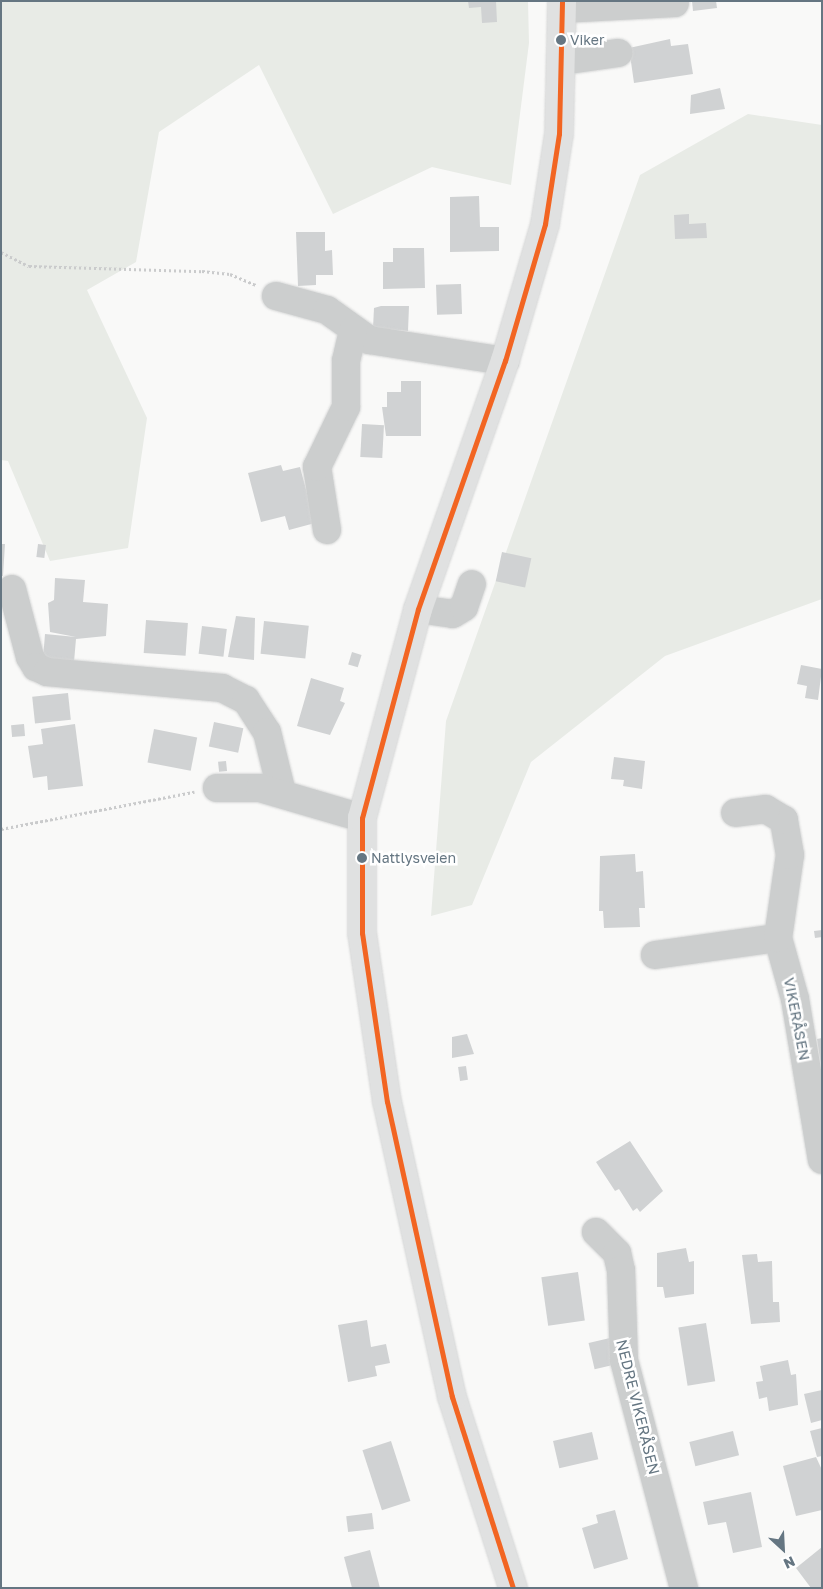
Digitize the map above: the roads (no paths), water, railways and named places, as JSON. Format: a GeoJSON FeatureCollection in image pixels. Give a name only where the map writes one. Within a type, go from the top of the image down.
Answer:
{"type":"FeatureCollection","features":[{"type":"Feature","properties":{"kind":"main road"},"geometry":{"type":"LineString","coordinates":[[513,1588],[452,1397],[398,1158],[362,933],[362,818],[418,609],[505,361],[554,179],[562,62],[562,5]]}},
{"type":"Feature","properties":{"kind":"street"},"geometry":{"type":"LineString","coordinates":[[562,5],[675,3]]}},
{"type":"Feature","properties":{"kind":"street"},"geometry":{"type":"LineString","coordinates":[[562,62],[618,53]]}},
{"type":"Feature","properties":{"kind":"street"},"geometry":{"type":"LineString","coordinates":[[276,296],[327,310],[353,330],[386,344],[505,361]]}},
{"type":"Feature","properties":{"kind":"street"},"geometry":{"type":"LineString","coordinates":[[327,530],[317,467],[346,407],[346,361],[353,330]]}},
{"type":"Feature","properties":{"kind":"street"},"geometry":{"type":"LineString","coordinates":[[418,609],[459,611],[472,584]]}},
{"type":"Feature","properties":{"kind":"street"},"geometry":{"type":"LineString","coordinates":[[12,589],[30,657],[36,667],[48,672],[222,688],[246,700],[267,732],[282,793]]}},
{"type":"Feature","properties":{"kind":"street"},"geometry":{"type":"LineString","coordinates":[[217,788],[260,788],[362,818]]}},
{"type":"Feature","properties":{"kind":"street"},"geometry":{"type":"LineString","coordinates":[[655,955],[778,938],[790,855],[784,820],[766,809],[735,813]]}},
{"type":"Feature","properties":{"kind":"street","name":"VIKERÅSEN"},"geometry":{"type":"LineString","coordinates":[[778,938],[795,999],[822,1160]]}},
{"type":"Feature","properties":{"kind":"street","name":"NEDRE VIKERÅSEN"},"geometry":{"type":"LineString","coordinates":[[596,1232],[617,1253],[621,1270],[624,1360],[684,1588]]}},
{"type":"Feature","properties":{"kind":"place","name":"Viker"},"geometry":{"type":"Point","coordinates":[561,40]}},
{"type":"Feature","properties":{"kind":"place","name":"Nattlysveien"},"geometry":{"type":"Point","coordinates":[362,858]}}]}
